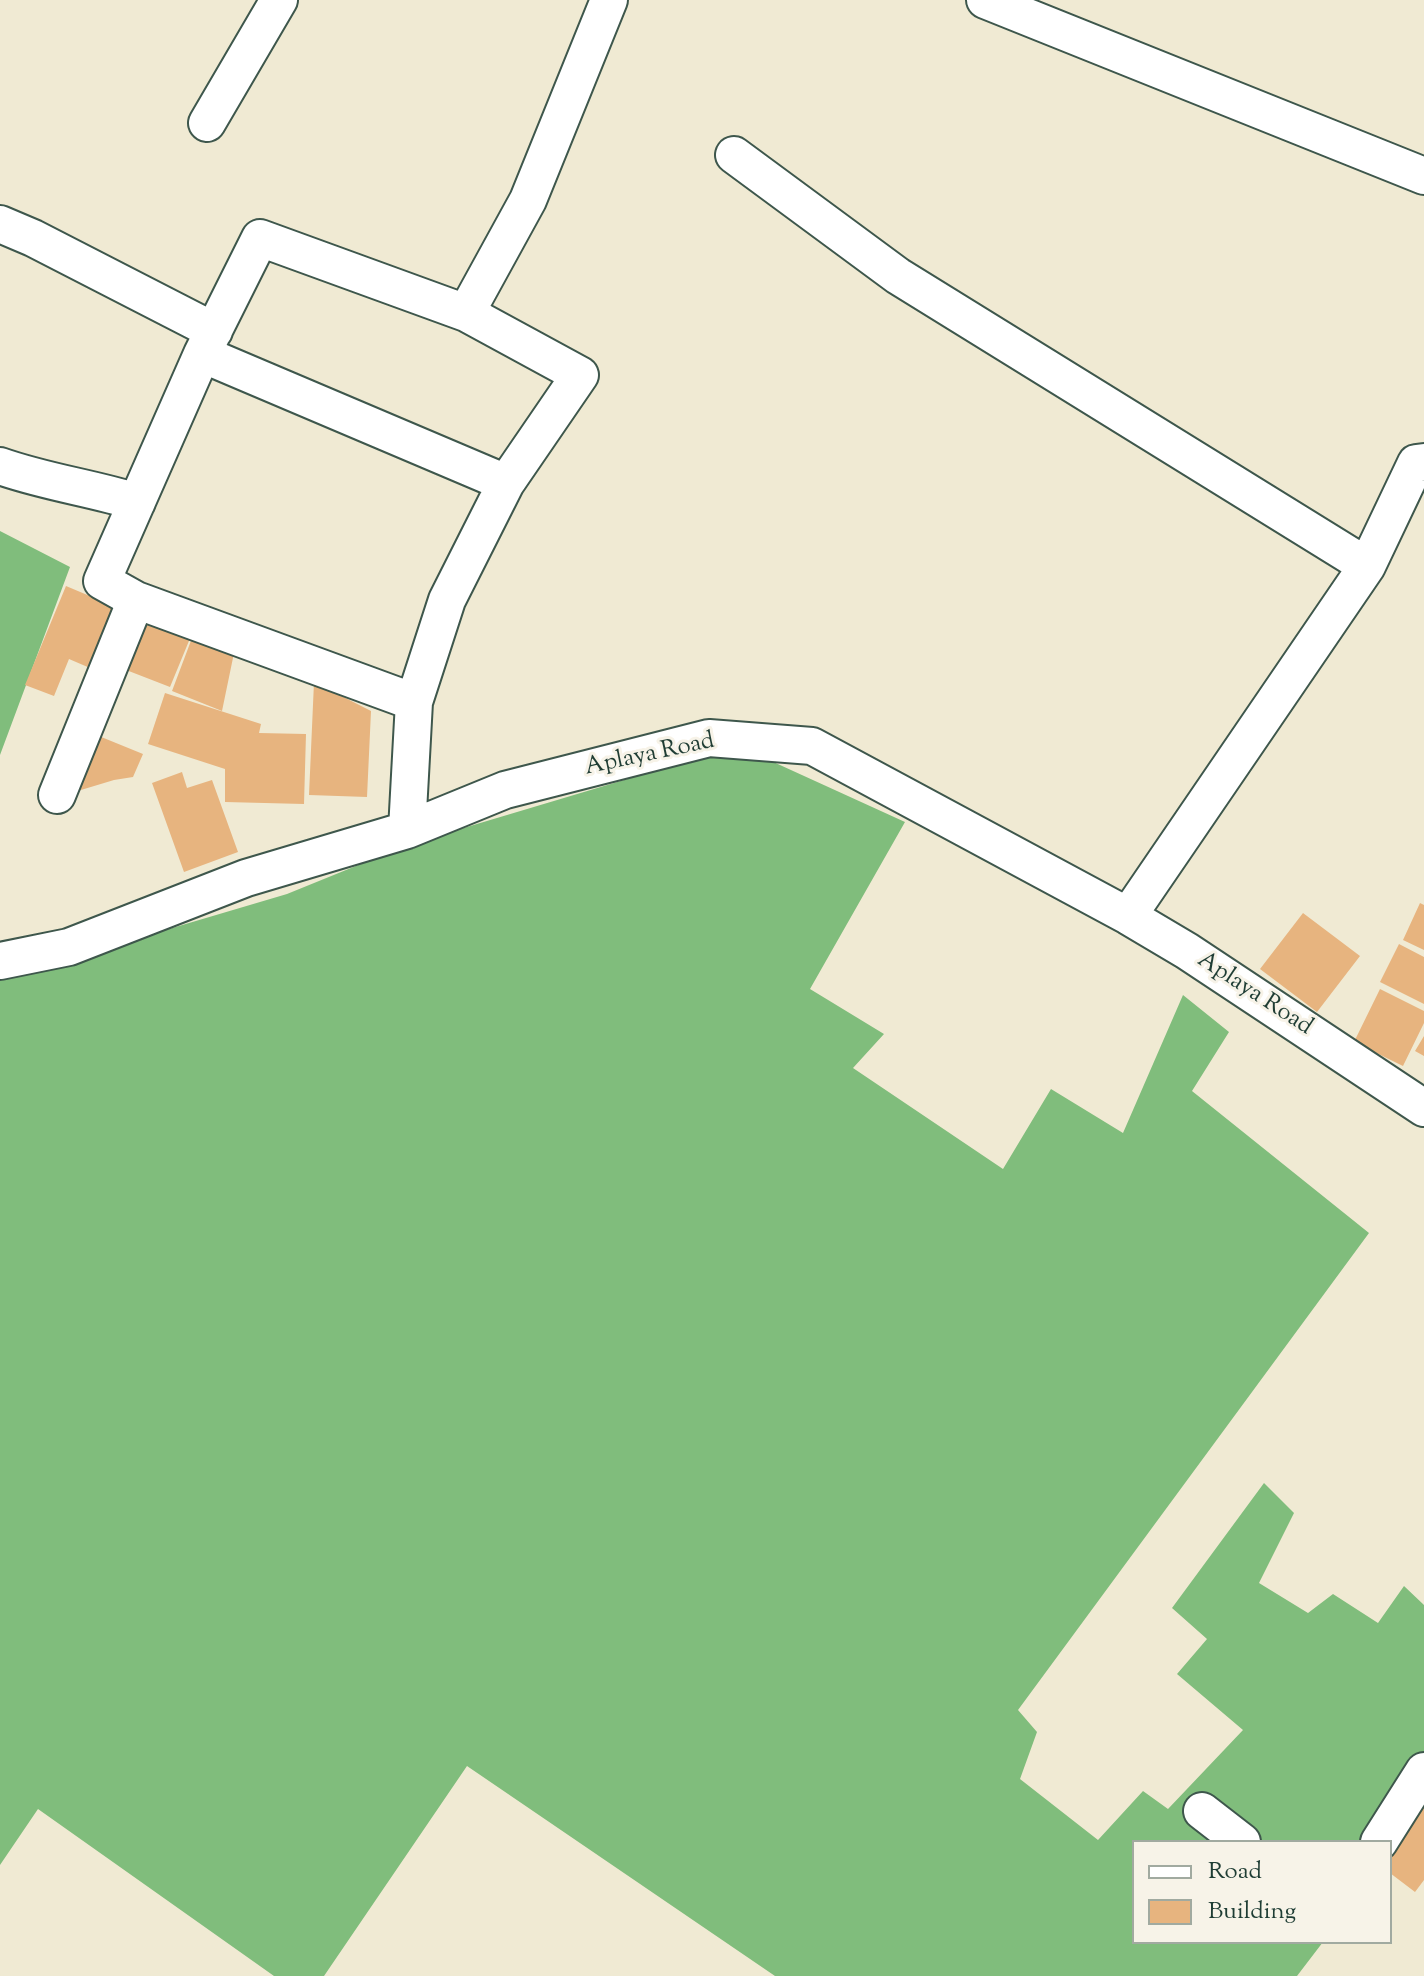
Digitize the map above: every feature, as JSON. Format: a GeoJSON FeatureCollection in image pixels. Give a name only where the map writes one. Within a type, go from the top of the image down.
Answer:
{"type":"FeatureCollection","features":[{"type":"Feature","properties":{"kind":"street"},"geometry":{"type":"LineString","coordinates":[[207,123],[279,0]]}},
{"type":"Feature","properties":{"kind":"street"},"geometry":{"type":"LineString","coordinates":[[466,313],[528,200],[609,0]]}},
{"type":"Feature","properties":{"kind":"street"},"geometry":{"type":"LineString","coordinates":[[985,0],[1424,176]]}},
{"type":"Feature","properties":{"kind":"street"},"geometry":{"type":"LineString","coordinates":[[734,155],[898,276],[1367,566]]}},
{"type":"Feature","properties":{"kind":"street"},"geometry":{"type":"LineString","coordinates":[[0,224],[33,238],[208,342],[506,483]]}},
{"type":"Feature","properties":{"kind":"street"},"geometry":{"type":"LineString","coordinates":[[407,830],[414,702],[447,600],[506,483],[580,375],[466,313],[260,238],[208,342],[102,581],[136,600],[414,702]]}},
{"type":"Feature","properties":{"kind":"street"},"geometry":{"type":"LineString","coordinates":[[1128,916],[1367,566],[1416,463],[1424,462]]}},
{"type":"Feature","properties":{"kind":"street"},"geometry":{"type":"LineString","coordinates":[[0,466],[137,502]]}},
{"type":"Feature","properties":{"kind":"street"},"geometry":{"type":"LineString","coordinates":[[57,795],[136,600]]}},
{"type":"Feature","properties":{"kind":"street","name":"Aplaya Road"},"geometry":{"type":"LineString","coordinates":[[0,961],[69,947],[246,878],[407,830],[505,790],[709,738],[812,746],[1128,916],[1187,951],[1424,1108]]}},
{"type":"Feature","properties":{"kind":"street"},"geometry":{"type":"LineString","coordinates":[[1380,1840],[1424,1771]]}},
{"type":"Feature","properties":{"kind":"street"},"geometry":{"type":"LineString","coordinates":[[1202,1811],[1239,1840]]}},
{"type":"Feature","properties":{"kind":"green space"},"geometry":{"type":"Polygon","coordinates":[[[0,531],[70,567],[0,755],[0,531]]]}},
{"type":"Feature","properties":{"kind":"green space"},"geometry":{"type":"Polygon","coordinates":[[[701,757],[769,760],[905,822],[810,989],[884,1034],[853,1068],[1003,1169],[1051,1089],[1123,1133],[1183,995],[1229,1032],[1192,1091],[1369,1233],[1018,1710],[1037,1732],[1020,1779],[1098,1840],[1143,1791],[1168,1809],[1243,1730],[1177,1674],[1207,1639],[1172,1608],[1264,1483],[1294,1513],[1259,1583],[1308,1613],[1333,1594],[1378,1623],[1404,1586],[1424,1605],[1424,1784],[1389,1840],[1132,1840],[1132,1944],[1321,1944],[1297,1976],[775,1976],[467,1766],[324,1976],[274,1976],[38,1809],[0,1865],[0,979],[287,894],[410,844],[701,757]]]}},
{"type":"Feature","properties":{"kind":"building"},"geometry":{"type":"Polygon","coordinates":[[[66,586],[123,610],[97,671],[69,659],[54,696],[25,685],[66,586]]]}},
{"type":"Feature","properties":{"kind":"building"},"geometry":{"type":"Polygon","coordinates":[[[141,617],[191,636],[170,687],[121,668],[141,617]]]}},
{"type":"Feature","properties":{"kind":"building"},"geometry":{"type":"Polygon","coordinates":[[[192,638],[234,653],[222,711],[172,691],[192,638]]]}},
{"type":"Feature","properties":{"kind":"building"},"geometry":{"type":"Polygon","coordinates":[[[314,682],[371,711],[367,797],[309,795],[314,682]]]}},
{"type":"Feature","properties":{"kind":"building"},"geometry":{"type":"Polygon","coordinates":[[[165,693],[261,724],[259,733],[306,734],[304,804],[225,802],[225,769],[148,744],[165,693]]]}},
{"type":"Feature","properties":{"kind":"building"},"geometry":{"type":"Polygon","coordinates":[[[89,732],[143,754],[133,777],[71,793],[89,732]]]}},
{"type":"Feature","properties":{"kind":"building"},"geometry":{"type":"Polygon","coordinates":[[[182,772],[187,788],[212,780],[238,852],[184,872],[152,783],[182,772]]]}},
{"type":"Feature","properties":{"kind":"building"},"geometry":{"type":"Polygon","coordinates":[[[1420,903],[1424,905],[1424,950],[1403,940],[1420,903]]]}},
{"type":"Feature","properties":{"kind":"building"},"geometry":{"type":"Polygon","coordinates":[[[1303,913],[1360,956],[1317,1012],[1260,969],[1303,913]]]}},
{"type":"Feature","properties":{"kind":"building"},"geometry":{"type":"Polygon","coordinates":[[[1399,944],[1424,957],[1424,1004],[1380,982],[1399,944]]]}},
{"type":"Feature","properties":{"kind":"building"},"geometry":{"type":"Polygon","coordinates":[[[1380,989],[1424,1011],[1424,1023],[1403,1066],[1354,1042],[1380,989]]]}},
{"type":"Feature","properties":{"kind":"building"},"geometry":{"type":"Polygon","coordinates":[[[1424,1036],[1424,1056],[1415,1051],[1424,1036]]]}},
{"type":"Feature","properties":{"kind":"building"},"geometry":{"type":"Polygon","coordinates":[[[1424,1793],[1424,1880],[1415,1892],[1392,1875],[1391,1840],[1424,1793]]]}}]}
